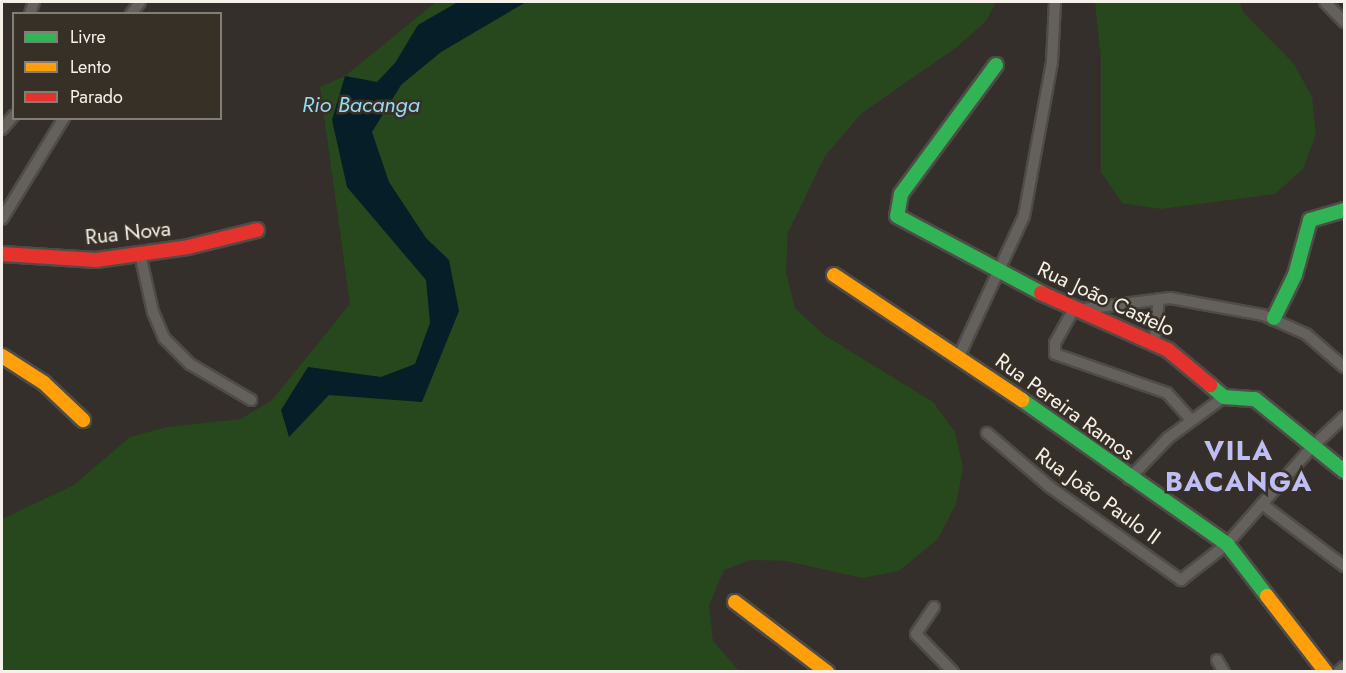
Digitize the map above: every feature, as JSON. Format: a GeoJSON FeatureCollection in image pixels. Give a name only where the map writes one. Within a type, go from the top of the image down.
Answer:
{"type":"FeatureCollection","features":[{"type":"Feature","properties":{"kind":"street"},"geometry":{"type":"LineString","coordinates":[[959,356],[1000,274],[1033,180],[1052,62],[1055,2]]}},
{"type":"Feature","properties":{"kind":"street"},"geometry":{"type":"LineString","coordinates":[[1324,2],[1344,22]]}},
{"type":"Feature","properties":{"kind":"street","name":"Rua João Castelo"},"geometry":{"type":"LineString","coordinates":[[996,65],[901,194],[897,216],[1000,274],[1168,350],[1224,397]]}},
{"type":"Feature","properties":{"kind":"street"},"geometry":{"type":"LineString","coordinates":[[2,219],[63,120]]}},
{"type":"Feature","properties":{"kind":"street"},"geometry":{"type":"LineString","coordinates":[[1274,318],[1295,275],[1310,220],[1344,210]]}},
{"type":"Feature","properties":{"kind":"street","name":"Rua Nova"},"geometry":{"type":"LineString","coordinates":[[2,254],[96,260],[140,254],[257,230]]}},
{"type":"Feature","properties":{"kind":"street"},"geometry":{"type":"LineString","coordinates":[[140,254],[153,312],[164,338],[190,364],[251,400]]}},
{"type":"Feature","properties":{"kind":"street","name":"Rua Pereira Ramos"},"geometry":{"type":"LineString","coordinates":[[834,275],[959,356],[1129,479],[1227,544],[1326,672]]}},
{"type":"Feature","properties":{"kind":"street"},"geometry":{"type":"LineString","coordinates":[[1154,344],[1159,299]]}},
{"type":"Feature","properties":{"kind":"street"},"geometry":{"type":"LineString","coordinates":[[1191,420],[1167,393],[1055,354],[1054,345],[1079,308],[1159,299],[1207,303],[1274,318],[1306,334],[1344,367]]}},
{"type":"Feature","properties":{"kind":"street"},"geometry":{"type":"LineString","coordinates":[[2,356],[44,383],[83,420]]}},
{"type":"Feature","properties":{"kind":"street"},"geometry":{"type":"LineString","coordinates":[[1129,479],[1191,420],[1224,397],[1255,399],[1344,471]]}},
{"type":"Feature","properties":{"kind":"street"},"geometry":{"type":"LineString","coordinates":[[1227,544],[1312,447],[1344,417]]}},
{"type":"Feature","properties":{"kind":"street","name":"Rua João Paulo II"},"geometry":{"type":"LineString","coordinates":[[987,433],[1050,488],[1176,579],[1191,577],[1227,544]]}},
{"type":"Feature","properties":{"kind":"street"},"geometry":{"type":"LineString","coordinates":[[1262,504],[1344,566]]}},
{"type":"Feature","properties":{"kind":"street"},"geometry":{"type":"LineString","coordinates":[[735,602],[827,672]]}},
{"type":"Feature","properties":{"kind":"street"},"geometry":{"type":"LineString","coordinates":[[934,607],[916,634],[953,672]]}},
{"type":"Feature","properties":{"kind":"street"},"geometry":{"type":"LineString","coordinates":[[1217,660],[1224,672]]}},
{"type":"Feature","properties":{"kind":"street"},"geometry":{"type":"LineString","coordinates":[[1338,672],[1344,667]]}},
{"type":"Feature","properties":{"kind":"green space"},"geometry":{"type":"Polygon","coordinates":[[[436,2],[996,2],[986,21],[957,47],[862,113],[825,156],[788,233],[786,272],[795,308],[824,335],[933,402],[955,432],[963,468],[956,504],[938,539],[899,571],[862,578],[786,561],[750,560],[724,570],[709,605],[713,641],[739,671],[2,672],[2,519],[74,485],[130,437],[167,427],[241,419],[272,400],[350,304],[320,87],[345,76],[436,2]]]}},
{"type":"Feature","properties":{"kind":"green space"},"geometry":{"type":"Polygon","coordinates":[[[1095,2],[1240,2],[1243,12],[1294,64],[1312,97],[1316,134],[1303,169],[1275,194],[1161,209],[1122,203],[1101,172],[1101,59],[1095,2]]]}},
{"type":"Feature","properties":{"kind":"water","name":"Rio Bacanga"},"geometry":{"type":"Polygon","coordinates":[[[458,2],[526,2],[441,52],[401,85],[372,132],[389,182],[426,238],[449,260],[459,311],[422,402],[329,395],[289,437],[281,410],[308,367],[381,377],[415,364],[430,323],[426,280],[347,187],[332,120],[345,76],[377,82],[395,63],[418,25],[458,2]]]}},
{"type":"Feature","properties":{"kind":"traffic: fast"},"geometry":{"type":"LineString","coordinates":[[996,65],[901,194],[897,216],[1041,293]]}},
{"type":"Feature","properties":{"kind":"traffic: fast"},"geometry":{"type":"LineString","coordinates":[[1274,318],[1295,275],[1310,220],[1344,210]]}},
{"type":"Feature","properties":{"kind":"traffic: fast"},"geometry":{"type":"LineString","coordinates":[[1210,385],[1224,397],[1255,399],[1344,471]]}},
{"type":"Feature","properties":{"kind":"traffic: fast"},"geometry":{"type":"LineString","coordinates":[[1022,400],[1227,544],[1267,596]]}},
{"type":"Feature","properties":{"kind":"traffic: slow"},"geometry":{"type":"LineString","coordinates":[[834,275],[1022,400]]}},
{"type":"Feature","properties":{"kind":"traffic: slow"},"geometry":{"type":"LineString","coordinates":[[2,356],[44,383],[83,420]]}},
{"type":"Feature","properties":{"kind":"traffic: slow"},"geometry":{"type":"LineString","coordinates":[[1267,596],[1326,672]]}},
{"type":"Feature","properties":{"kind":"traffic: slow"},"geometry":{"type":"LineString","coordinates":[[735,602],[827,672]]}},
{"type":"Feature","properties":{"kind":"traffic: jam"},"geometry":{"type":"LineString","coordinates":[[2,254],[96,260],[188,247],[257,230]]}},
{"type":"Feature","properties":{"kind":"traffic: jam"},"geometry":{"type":"LineString","coordinates":[[1041,293],[1168,350],[1210,385]]}},
{"type":"Feature","properties":{"kind":"district","name":"VILA BACANGA"},"geometry":{"type":"Point","coordinates":[1239,466]}}]}
